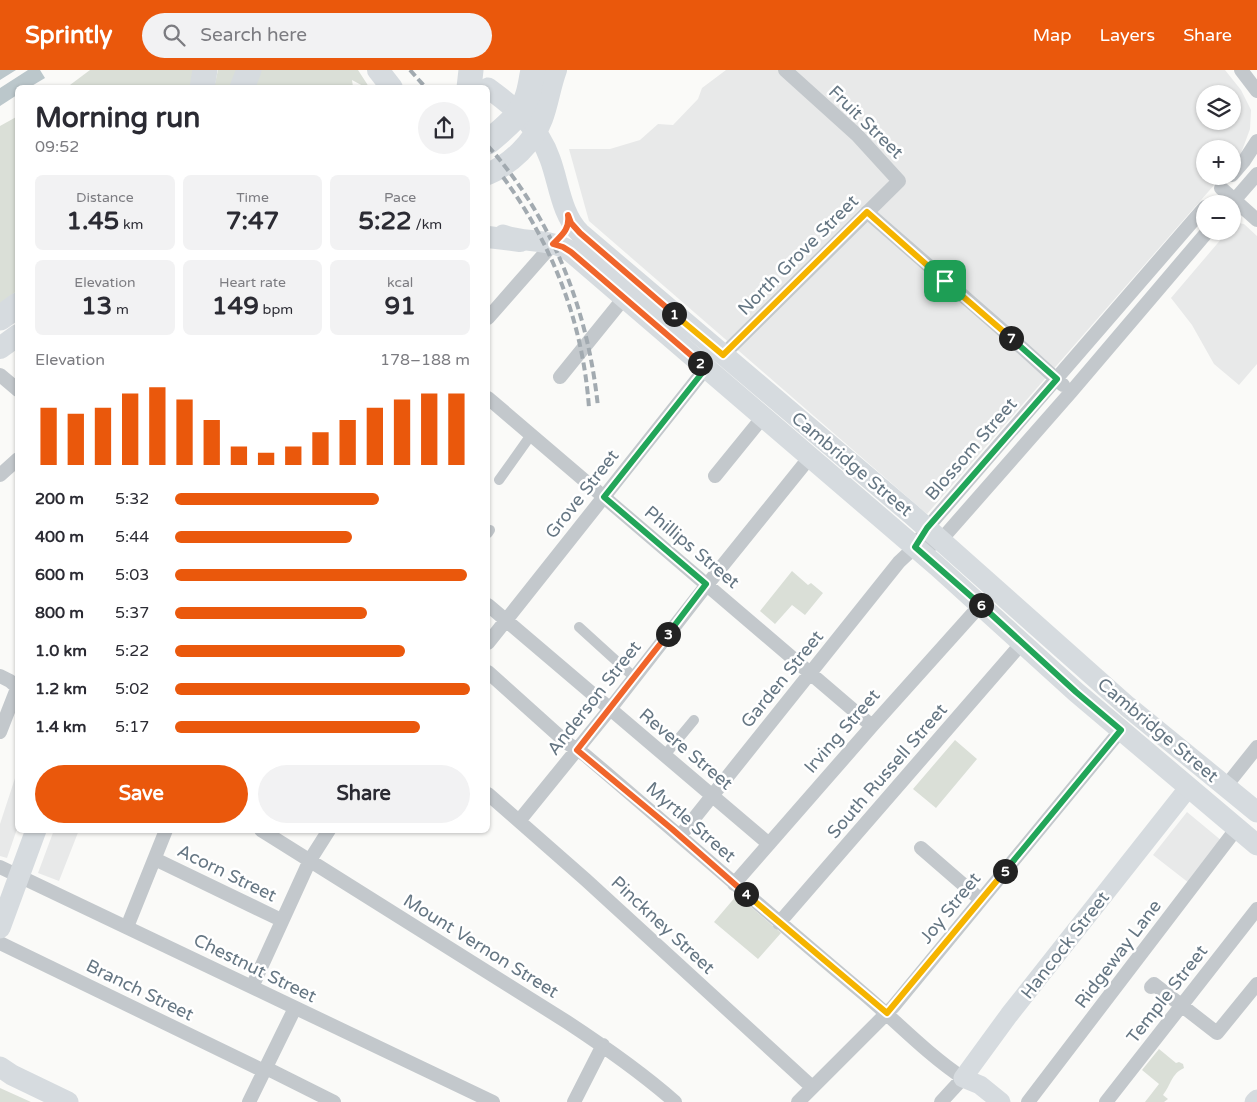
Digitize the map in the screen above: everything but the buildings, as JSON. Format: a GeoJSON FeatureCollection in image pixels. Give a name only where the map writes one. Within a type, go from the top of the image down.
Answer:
{"type":"FeatureCollection","features":[{"type":"Feature","properties":{"kind":"highway"},"geometry":{"type":"LineString","coordinates":[[202,85],[205,70]]}},
{"type":"Feature","properties":{"kind":"highway"},"geometry":{"type":"LineString","coordinates":[[243,85],[249,70]]}},
{"type":"Feature","properties":{"kind":"highway"},"geometry":{"type":"LineString","coordinates":[[490,140],[519,112],[528,96],[534,70]]}},
{"type":"Feature","properties":{"kind":"highway"},"geometry":{"type":"LineString","coordinates":[[490,173],[511,160],[527,144],[536,131],[542,118],[556,70]]}},
{"type":"Feature","properties":{"kind":"highway"},"geometry":{"type":"LineString","coordinates":[[490,237],[520,240]]}},
{"type":"Feature","properties":{"kind":"highway"},"geometry":{"type":"LineString","coordinates":[[0,318],[15,307]]}},
{"type":"Feature","properties":{"kind":"highway"},"geometry":{"type":"LineString","coordinates":[[0,348],[15,337]]}},
{"type":"Feature","properties":{"kind":"main road","name":"Cambridge Street"},"geometry":{"type":"LineString","coordinates":[[490,91],[519,112],[536,131],[550,157],[571,223],[580,233],[934,534],[1127,706],[1257,812]]}},
{"type":"Feature","properties":{"kind":"main road"},"geometry":{"type":"LineString","coordinates":[[553,244],[566,229],[569,223],[568,215]]}},
{"type":"Feature","properties":{"kind":"main road","name":"Cambridge Street"},"geometry":{"type":"LineString","coordinates":[[490,227],[503,236],[553,244],[567,250],[915,547],[1121,730],[1257,845]]}},
{"type":"Feature","properties":{"kind":"main road"},"geometry":{"type":"LineString","coordinates":[[706,368],[723,355]]}},
{"type":"Feature","properties":{"kind":"main road","name":"Hancock Street"},"geometry":{"type":"LineString","coordinates":[[962,1078],[1189,787]]}},
{"type":"Feature","properties":{"kind":"main road"},"geometry":{"type":"LineString","coordinates":[[0,928],[9,872],[34,833]]}},
{"type":"Feature","properties":{"kind":"main road"},"geometry":{"type":"LineString","coordinates":[[4,1071],[68,1102]]}},
{"type":"Feature","properties":{"kind":"main road"},"geometry":{"type":"LineString","coordinates":[[962,1078],[980,1085],[1001,1102]]}},
{"type":"Feature","properties":{"kind":"main road"},"geometry":{"type":"LineString","coordinates":[[1254,1102],[1257,1098]]}},
{"type":"Feature","properties":{"kind":"street","name":"Fruit Street"},"geometry":{"type":"LineString","coordinates":[[785,70],[857,135],[900,181]]}},
{"type":"Feature","properties":{"kind":"street"},"geometry":{"type":"LineString","coordinates":[[1240,70],[1257,91]]}},
{"type":"Feature","properties":{"kind":"street"},"geometry":{"type":"LineString","coordinates":[[1241,165],[1257,141]]}},
{"type":"Feature","properties":{"kind":"street"},"geometry":{"type":"LineString","coordinates":[[1239,195],[1257,174]]}},
{"type":"Feature","properties":{"kind":"street","name":"North Grove Street"},"geometry":{"type":"LineString","coordinates":[[723,355],[900,181]]}},
{"type":"Feature","properties":{"kind":"street"},"geometry":{"type":"LineString","coordinates":[[1215,195],[1224,185]]}},
{"type":"Feature","properties":{"kind":"street"},"geometry":{"type":"LineString","coordinates":[[1221,188],[1227,195]]}},
{"type":"Feature","properties":{"kind":"street"},"geometry":{"type":"LineString","coordinates":[[1241,208],[1257,220]]}},
{"type":"Feature","properties":{"kind":"street"},"geometry":{"type":"LineString","coordinates":[[867,212],[1071,392]]}},
{"type":"Feature","properties":{"kind":"street","name":"Blossom Street"},"geometry":{"type":"LineString","coordinates":[[934,534],[1057,379],[1196,217]]}},
{"type":"Feature","properties":{"kind":"street"},"geometry":{"type":"LineString","coordinates":[[915,547],[928,546],[934,534],[1071,392],[1200,240]]}},
{"type":"Feature","properties":{"kind":"street"},"geometry":{"type":"LineString","coordinates":[[490,316],[553,244]]}},
{"type":"Feature","properties":{"kind":"street"},"geometry":{"type":"LineString","coordinates":[[560,377],[624,298]]}},
{"type":"Feature","properties":{"kind":"street","name":"Grove Street"},"geometry":{"type":"LineString","coordinates":[[490,641],[706,368]]}},
{"type":"Feature","properties":{"kind":"street"},"geometry":{"type":"LineString","coordinates":[[0,374],[15,387]]}},
{"type":"Feature","properties":{"kind":"street","name":"Phillips Street"},"geometry":{"type":"LineString","coordinates":[[490,400],[872,726]]}},
{"type":"Feature","properties":{"kind":"street"},"geometry":{"type":"LineString","coordinates":[[715,476],[763,417]]}},
{"type":"Feature","properties":{"kind":"street"},"geometry":{"type":"LineString","coordinates":[[500,480],[531,435]]}},
{"type":"Feature","properties":{"kind":"street","name":"Anderson Street"},"geometry":{"type":"LineString","coordinates":[[519,821],[610,709],[706,584],[810,457]]}},
{"type":"Feature","properties":{"kind":"street"},"geometry":{"type":"LineString","coordinates":[[0,475],[15,462]]}},
{"type":"Feature","properties":{"kind":"street","name":"Garden Street"},"geometry":{"type":"LineString","coordinates":[[680,836],[899,562],[915,547]]}},
{"type":"Feature","properties":{"kind":"street"},"geometry":{"type":"LineString","coordinates":[[980,604],[988,598],[1000,594]]}},
{"type":"Feature","properties":{"kind":"street","name":"Irving Street"},"geometry":{"type":"LineString","coordinates":[[734,884],[980,604]]}},
{"type":"Feature","properties":{"kind":"street","name":"Revere Street"},"geometry":{"type":"LineString","coordinates":[[490,607],[769,844]]}},
{"type":"Feature","properties":{"kind":"street"},"geometry":{"type":"LineString","coordinates":[[579,627],[634,676]]}},
{"type":"Feature","properties":{"kind":"street","name":"South Russell Street"},"geometry":{"type":"LineString","coordinates":[[779,923],[1022,643]]}},
{"type":"Feature","properties":{"kind":"street","name":"Myrtle Street"},"geometry":{"type":"LineString","coordinates":[[490,674],[567,743],[680,836],[779,923],[962,1078]]}},
{"type":"Feature","properties":{"kind":"street"},"geometry":{"type":"LineString","coordinates":[[0,676],[15,685]]}},
{"type":"Feature","properties":{"kind":"street"},"geometry":{"type":"LineString","coordinates":[[0,732],[15,692]]}},
{"type":"Feature","properties":{"kind":"street"},"geometry":{"type":"LineString","coordinates":[[665,755],[694,720]]}},
{"type":"Feature","properties":{"kind":"street","name":"Joy Street"},"geometry":{"type":"LineString","coordinates":[[798,1102],[887,1013],[1121,730]]}},
{"type":"Feature","properties":{"kind":"street"},"geometry":{"type":"LineString","coordinates":[[1226,786],[1257,747]]}},
{"type":"Feature","properties":{"kind":"street","name":"Pinckney Street"},"geometry":{"type":"LineString","coordinates":[[490,796],[586,880],[812,1087]]}},
{"type":"Feature","properties":{"kind":"street","name":"Ridgeway Lane"},"geometry":{"type":"LineString","coordinates":[[1028,1102],[1237,828]]}},
{"type":"Feature","properties":{"kind":"street"},"geometry":{"type":"LineString","coordinates":[[127,927],[165,833]]}},
{"type":"Feature","properties":{"kind":"street","name":"Mount Vernon Street"},"geometry":{"type":"LineString","coordinates":[[272,833],[310,860],[603,1045],[675,1102]]}},
{"type":"Feature","properties":{"kind":"street"},"geometry":{"type":"LineString","coordinates":[[252,987],[310,860],[327,833]]}},
{"type":"Feature","properties":{"kind":"street"},"geometry":{"type":"LineString","coordinates":[[921,848],[981,900]]}},
{"type":"Feature","properties":{"kind":"street","name":"Acorn Street"},"geometry":{"type":"LineString","coordinates":[[161,862],[277,918]]}},
{"type":"Feature","properties":{"kind":"street","name":"Chestnut Street"},"geometry":{"type":"LineString","coordinates":[[9,872],[493,1102]]}},
{"type":"Feature","properties":{"kind":"street","name":"Temple Street"},"geometry":{"type":"LineString","coordinates":[[1106,1102],[1257,909]]}},
{"type":"Feature","properties":{"kind":"street","name":"Branch Street"},"geometry":{"type":"LineString","coordinates":[[0,943],[334,1102]]}},
{"type":"Feature","properties":{"kind":"street"},"geometry":{"type":"LineString","coordinates":[[1151,987],[1154,984],[1217,1033],[1257,984]]}},
{"type":"Feature","properties":{"kind":"street"},"geometry":{"type":"LineString","coordinates":[[254,1100],[265,1070],[295,1008]]}},
{"type":"Feature","properties":{"kind":"street"},"geometry":{"type":"LineString","coordinates":[[574,1102],[603,1045]]}},
{"type":"Feature","properties":{"kind":"street","name":"Hancock Street"},"geometry":{"type":"LineString","coordinates":[[941,1102],[962,1078]]}},
{"type":"Feature","properties":{"kind":"shaded area"},"geometry":{"type":"Polygon","coordinates":[[[0,70],[194,70],[190,85],[15,85],[15,293],[0,304],[0,70]]]}},
{"type":"Feature","properties":{"kind":"shaded area"},"geometry":{"type":"Polygon","coordinates":[[[0,70],[88,70],[64,85],[15,85],[15,115],[0,124],[0,70]]]}},
{"type":"Feature","properties":{"kind":"shaded area"},"geometry":{"type":"Polygon","coordinates":[[[218,70],[238,70],[232,85],[215,85],[218,70]]]}},
{"type":"Feature","properties":{"kind":"shaded area"},"geometry":{"type":"Polygon","coordinates":[[[260,70],[358,70],[368,85],[361,85],[352,80],[353,85],[254,85],[260,70]]]}},
{"type":"Feature","properties":{"kind":"shaded area"},"geometry":{"type":"Polygon","coordinates":[[[726,70],[1225,70],[1237,85],[1196,85],[1196,130],[1241,130],[1241,90],[1251,110],[1250,129],[1241,153],[1241,140],[1196,140],[1196,185],[1214,185],[1205,195],[1196,195],[1196,206],[927,514],[589,221],[569,149],[610,149],[640,140],[658,124],[673,125],[698,99],[702,88],[726,70]]]}},
{"type":"Feature","properties":{"kind":"shaded area"},"geometry":{"type":"Polygon","coordinates":[[[1241,224],[1244,224],[1257,236],[1257,364],[1239,385],[1214,364],[1192,325],[1171,298],[1220,240],[1241,240],[1241,224]]]}},
{"type":"Feature","properties":{"kind":"shaded area"},"geometry":{"type":"Polygon","coordinates":[[[792,571],[808,585],[811,583],[823,593],[805,615],[792,605],[775,624],[760,611],[792,571]]]}},
{"type":"Feature","properties":{"kind":"shaded area"},"geometry":{"type":"Polygon","coordinates":[[[955,740],[977,759],[936,808],[913,789],[955,740]]]}},
{"type":"Feature","properties":{"kind":"shaded area"},"geometry":{"type":"Polygon","coordinates":[[[15,778],[16,833],[7,858],[0,856],[0,824],[15,778]]]}},
{"type":"Feature","properties":{"kind":"shaded area"},"geometry":{"type":"Polygon","coordinates":[[[1187,812],[1222,841],[1189,883],[1153,855],[1187,812]]]}},
{"type":"Feature","properties":{"kind":"shaded area"},"geometry":{"type":"Polygon","coordinates":[[[53,833],[78,833],[59,881],[38,873],[53,833]]]}},
{"type":"Feature","properties":{"kind":"shaded area"},"geometry":{"type":"Polygon","coordinates":[[[737,895],[781,933],[758,959],[714,922],[737,895]]]}},
{"type":"Feature","properties":{"kind":"shaded area"},"geometry":{"type":"Polygon","coordinates":[[[1159,1049],[1176,1063],[1183,1064],[1184,1068],[1174,1077],[1163,1095],[1168,1099],[1164,1102],[1145,1102],[1159,1084],[1142,1070],[1159,1049]]]}},
{"type":"Feature","properties":{"kind":"shaded area"},"geometry":{"type":"Polygon","coordinates":[[[0,1088],[31,1102],[0,1102],[0,1088]]]}},
{"type":"Feature","properties":{"kind":"pier"},"geometry":{"type":"Polygon","coordinates":[[[16,70],[28,70],[0,88],[0,80],[16,70]]]}},
{"type":"Feature","properties":{"kind":"pier"},"geometry":{"type":"Polygon","coordinates":[[[40,70],[90,70],[70,85],[33,85],[45,78],[40,70]]]}},
{"type":"Feature","properties":{"kind":"pier"},"geometry":{"type":"Polygon","coordinates":[[[15,96],[15,118],[0,126],[0,106],[15,96]]]}},
{"type":"Feature","properties":{"kind":"railway"},"geometry":{"type":"LineString","coordinates":[[410,70],[423,85]]}},
{"type":"Feature","properties":{"kind":"railway"},"geometry":{"type":"LineString","coordinates":[[490,148],[511,174],[531,204],[549,235],[564,268],[586,336],[598,407]]}},
{"type":"Feature","properties":{"kind":"railway"},"geometry":{"type":"LineString","coordinates":[[503,177],[537,230],[562,286],[580,346],[586,376],[589,408]]}},
{"type":"Feature","properties":{"kind":"route"},"geometry":{"type":"LineString","coordinates":[[867,212],[945,281],[1057,379],[927,528],[915,547],[1121,730],[887,1013],[577,750],[706,584],[604,497],[706,368],[571,252],[553,244],[566,229],[569,223],[568,215],[571,223],[580,233],[723,355],[867,212]]}}]}
